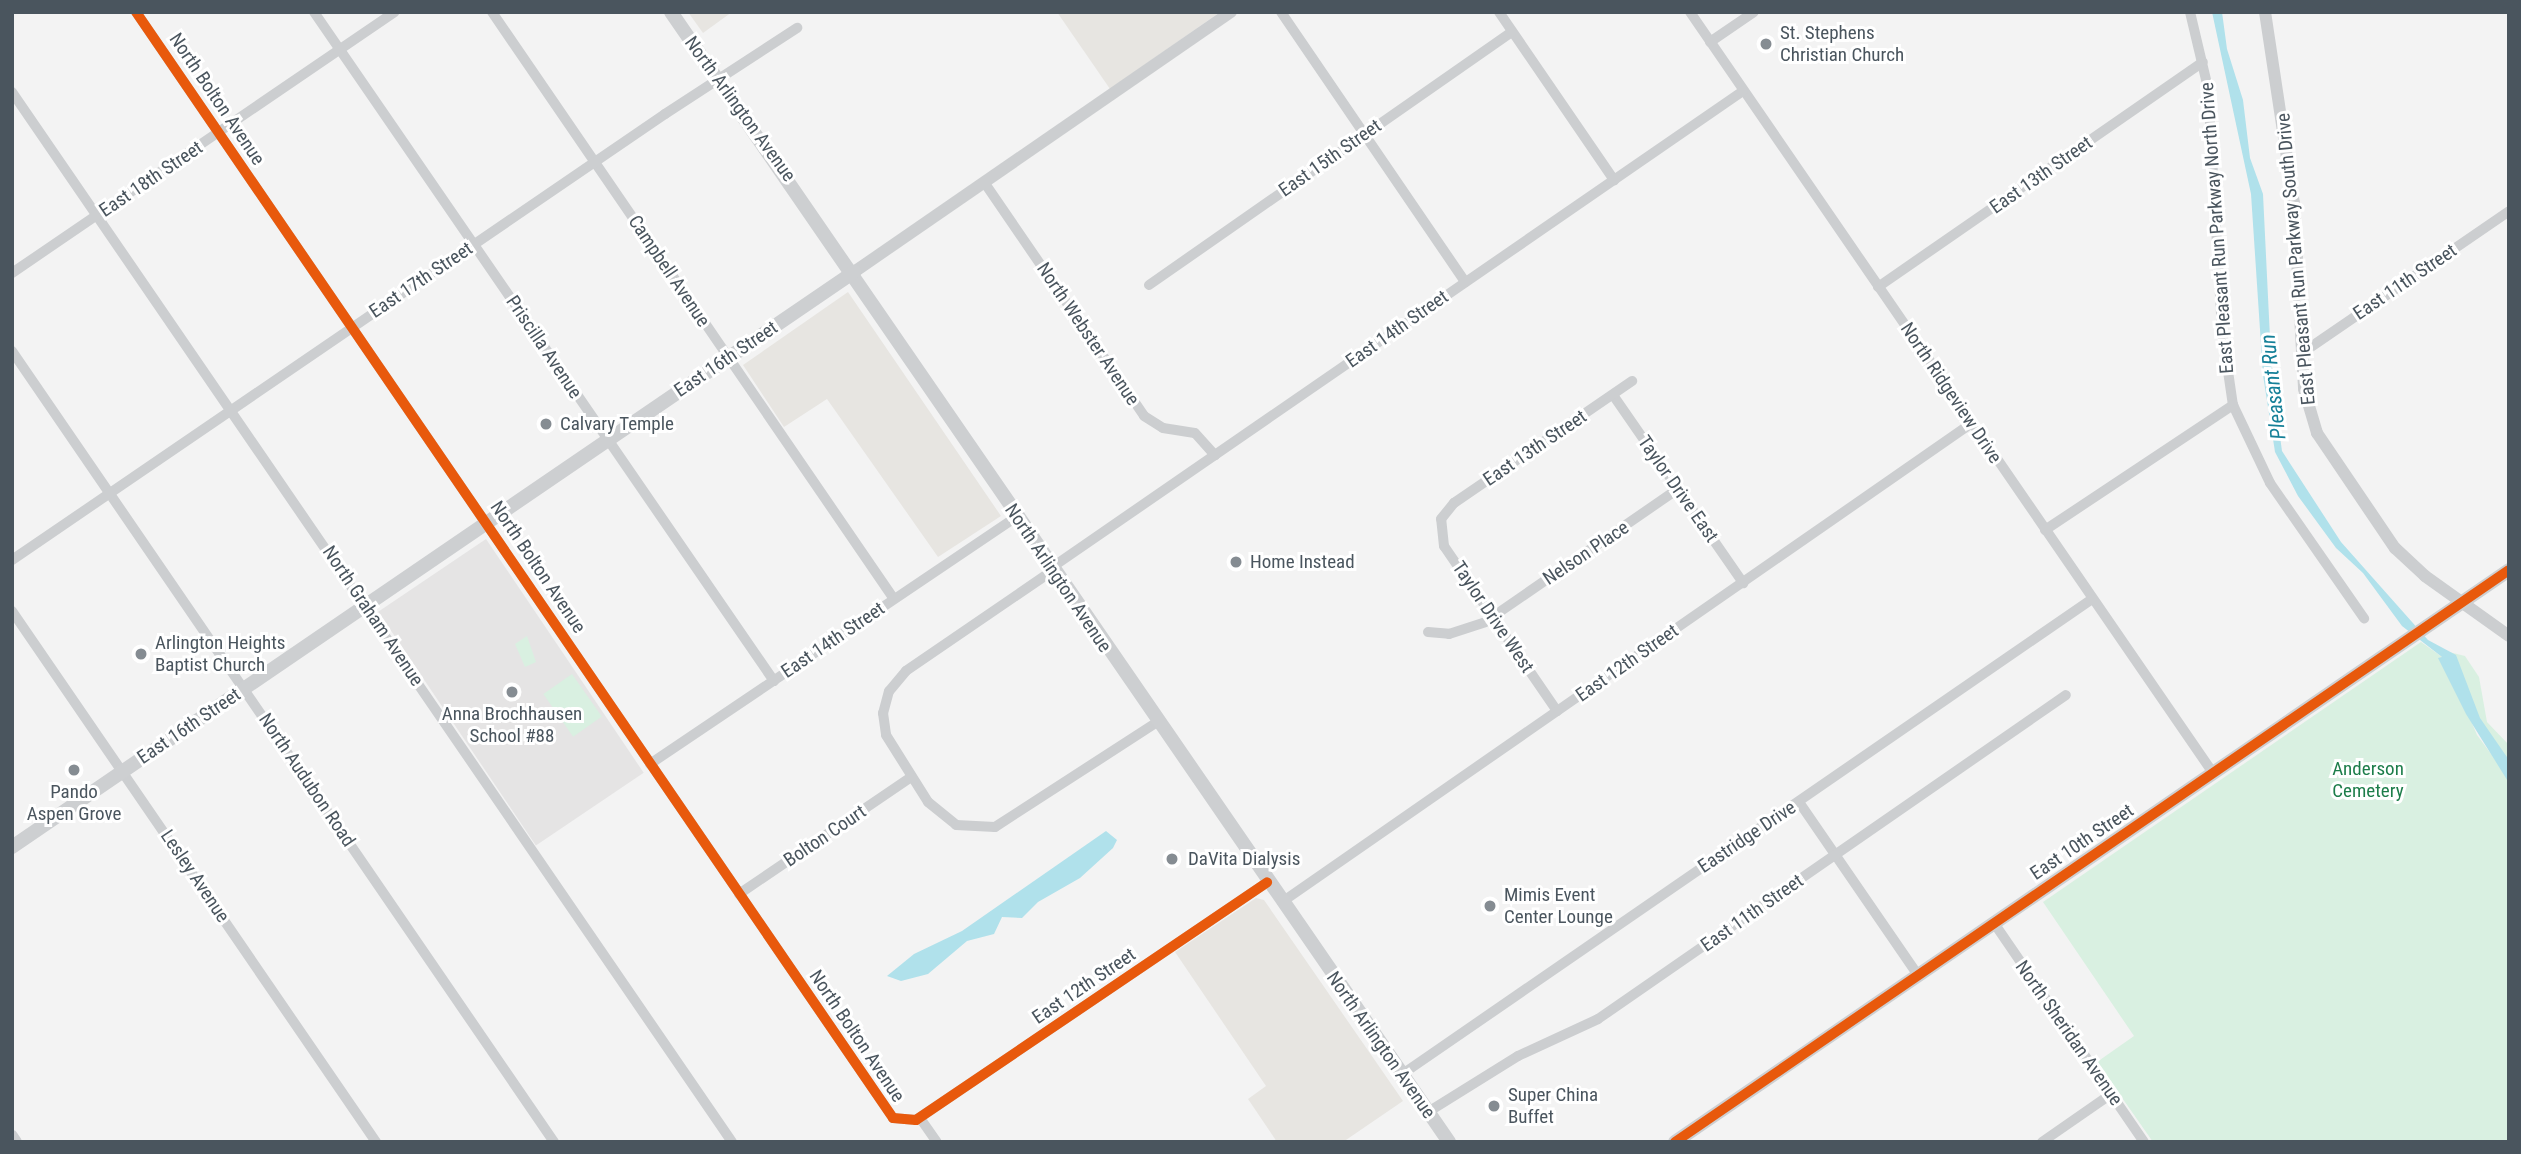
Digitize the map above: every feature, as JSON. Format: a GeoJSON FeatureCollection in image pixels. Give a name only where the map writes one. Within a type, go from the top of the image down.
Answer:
{"type":"FeatureCollection","features":[{"type":"Feature","properties":{"kind":"main road","name":"North Arlington Avenue"},"geometry":{"type":"LineString","coordinates":[[671,12],[854,272],[1051,570],[1449,1142]]}},
{"type":"Feature","properties":{"kind":"main road","name":"East 16th Street"},"geometry":{"type":"LineString","coordinates":[[12,846],[854,272]]}},
{"type":"Feature","properties":{"kind":"main road","name":"East 10th Street"},"geometry":{"type":"LineString","coordinates":[[1675,1142],[2509,570]]}},
{"type":"Feature","properties":{"kind":"street","name":"North Bolton Avenue"},"geometry":{"type":"LineString","coordinates":[[136,12],[890,1115],[906,1123],[920,1118],[937,1142]]}},
{"type":"Feature","properties":{"kind":"street","name":"Priscilla Avenue"},"geometry":{"type":"LineString","coordinates":[[314,12],[774,681]]}},
{"type":"Feature","properties":{"kind":"street","name":"East 18th Street"},"geometry":{"type":"LineString","coordinates":[[12,273],[394,12]]}},
{"type":"Feature","properties":{"kind":"street","name":"Campbell Avenue"},"geometry":{"type":"LineString","coordinates":[[492,12],[894,599]]}},
{"type":"Feature","properties":{"kind":"street","name":"East 16th Street"},"geometry":{"type":"LineString","coordinates":[[854,272],[1231,12]]}},
{"type":"Feature","properties":{"kind":"street"},"geometry":{"type":"LineString","coordinates":[[1281,12],[1465,282]]}},
{"type":"Feature","properties":{"kind":"street"},"geometry":{"type":"LineString","coordinates":[[1499,12],[1614,180]]}},
{"type":"Feature","properties":{"kind":"street","name":"North Ridgeview Drive"},"geometry":{"type":"LineString","coordinates":[[1689,12],[2213,773]]}},
{"type":"Feature","properties":{"kind":"street"},"geometry":{"type":"LineString","coordinates":[[1710,42],[1754,12]]}},
{"type":"Feature","properties":{"kind":"street","name":"East Pleasant Run Parkway North Drive"},"geometry":{"type":"LineString","coordinates":[[2190,12],[2203,62],[2222,330],[2234,405],[2270,483],[2364,618]]}},
{"type":"Feature","properties":{"kind":"street","name":"East Pleasant Run Parkway South Drive"},"geometry":{"type":"LineString","coordinates":[[2269,14],[2291,176],[2302,353],[2309,411],[2329,457],[2395,548],[2509,636]]}},
{"type":"Feature","properties":{"kind":"street","name":"East 17th Street"},"geometry":{"type":"LineString","coordinates":[[12,560],[594,162],[797,28]]}},
{"type":"Feature","properties":{"kind":"street","name":"East 15th Street"},"geometry":{"type":"LineString","coordinates":[[1149,285],[1512,32]]}},
{"type":"Feature","properties":{"kind":"street","name":"East 13th Street"},"geometry":{"type":"LineString","coordinates":[[1878,287],[2203,62]]}},
{"type":"Feature","properties":{"kind":"street","name":"East 14th Street"},"geometry":{"type":"LineString","coordinates":[[1157,722],[991,828],[968,828],[947,821],[931,806],[884,731],[884,709],[891,687],[906,671],[1743,91]]}},
{"type":"Feature","properties":{"kind":"street","name":"North Graham Avenue"},"geometry":{"type":"LineString","coordinates":[[12,92],[732,1142]]}},
{"type":"Feature","properties":{"kind":"street","name":"North Webster Avenue"},"geometry":{"type":"LineString","coordinates":[[984,183],[1144,416],[1163,428],[1195,433],[1215,455]]}},
{"type":"Feature","properties":{"kind":"street","name":"East 11th Street"},"geometry":{"type":"LineString","coordinates":[[2302,353],[2509,211]]}},
{"type":"Feature","properties":{"kind":"street","name":"North Audubon Road"},"geometry":{"type":"LineString","coordinates":[[12,351],[554,1142]]}},
{"type":"Feature","properties":{"kind":"street","name":"East 13th Street"},"geometry":{"type":"LineString","coordinates":[[1441,519],[1454,503],[1632,382]]}},
{"type":"Feature","properties":{"kind":"street","name":"Taylor Drive East"},"geometry":{"type":"LineString","coordinates":[[1613,395],[1743,583]]}},
{"type":"Feature","properties":{"kind":"street"},"geometry":{"type":"LineString","coordinates":[[2045,530],[2234,405]]}},
{"type":"Feature","properties":{"kind":"street","name":"East 12th Street"},"geometry":{"type":"LineString","coordinates":[[1282,902],[1972,423]]}},
{"type":"Feature","properties":{"kind":"street","name":"Nelson Place"},"geometry":{"type":"LineString","coordinates":[[1428,632],[1449,634],[1493,617],[1678,489]]}},
{"type":"Feature","properties":{"kind":"street","name":"East 14th Street"},"geometry":{"type":"LineString","coordinates":[[650,764],[1016,517]]}},
{"type":"Feature","properties":{"kind":"street","name":"Taylor Drive West"},"geometry":{"type":"LineString","coordinates":[[1441,519],[1443,543],[1557,711]]}},
{"type":"Feature","properties":{"kind":"street","name":"Eastridge Drive"},"geometry":{"type":"LineString","coordinates":[[1401,1075],[2092,599]]}},
{"type":"Feature","properties":{"kind":"street","name":"Lesley Avenue"},"geometry":{"type":"LineString","coordinates":[[12,611],[376,1142]]}},
{"type":"Feature","properties":{"kind":"street","name":"East 11th Street"},"geometry":{"type":"LineString","coordinates":[[1428,1112],[1518,1056],[1598,1019],[2066,695]]}},
{"type":"Feature","properties":{"kind":"street","name":"Bolton Court"},"geometry":{"type":"LineString","coordinates":[[739,894],[911,777]]}},
{"type":"Feature","properties":{"kind":"street"},"geometry":{"type":"LineString","coordinates":[[1799,802],[1918,975]]}},
{"type":"Feature","properties":{"kind":"street","name":"East 12th Street"},"geometry":{"type":"LineString","coordinates":[[920,1118],[1267,882]]}},
{"type":"Feature","properties":{"kind":"street","name":"North Sheridan Avenue"},"geometry":{"type":"LineString","coordinates":[[1994,923],[2144,1142]]}},
{"type":"Feature","properties":{"kind":"street"},"geometry":{"type":"LineString","coordinates":[[2042,1142],[2111,1094]]}},
{"type":"Feature","properties":{"kind":"street"},"geometry":{"type":"LineString","coordinates":[[12,1136],[16,1142]]}},
{"type":"Feature","properties":{"kind":"shaded area"},"geometry":{"type":"Polygon","coordinates":[[[688,12],[732,12],[703,33],[688,12]]]}},
{"type":"Feature","properties":{"kind":"shaded area"},"geometry":{"type":"Polygon","coordinates":[[[1057,12],[1220,12],[1110,89],[1057,12]]]}},
{"type":"Feature","properties":{"kind":"shaded area"},"geometry":{"type":"Polygon","coordinates":[[[848,292],[1001,516],[938,557],[827,399],[784,427],[743,365],[848,292]]]}},
{"type":"Feature","properties":{"kind":"shaded area","name":"Anna Brochhausen School #88"},"geometry":{"type":"Polygon","coordinates":[[[486,539],[644,773],[536,845],[378,612],[486,539]]]}},
{"type":"Feature","properties":{"kind":"shaded area"},"geometry":{"type":"Polygon","coordinates":[[[1256,898],[1264,900],[1403,1101],[1343,1142],[1277,1142],[1248,1099],[1266,1086],[1175,952],[1256,898]]]}},
{"type":"Feature","properties":{"kind":"green space"},"geometry":{"type":"Polygon","coordinates":[[[527,636],[536,662],[525,667],[515,644],[527,636]]]}},
{"type":"Feature","properties":{"kind":"green space","name":"Anderson Cemetery"},"geometry":{"type":"Polygon","coordinates":[[[2421,642],[2445,659],[2477,735],[2497,762],[2449,652],[2465,656],[2479,677],[2487,722],[2509,745],[2509,1142],[2153,1142],[2097,1062],[2134,1036],[2043,902],[2421,642]]]}},
{"type":"Feature","properties":{"kind":"green space"},"geometry":{"type":"Polygon","coordinates":[[[572,674],[602,717],[573,737],[543,694],[572,674]]]}},
{"type":"Feature","properties":{"kind":"water","name":"Pleasant Run"},"geometry":{"type":"Polygon","coordinates":[[[2212,12],[2222,12],[2227,49],[2243,100],[2250,158],[2263,194],[2272,379],[2282,451],[2341,542],[2428,640],[2456,655],[2480,718],[2509,760],[2509,783],[2466,714],[2438,658],[2442,657],[2402,626],[2363,573],[2336,548],[2298,496],[2275,452],[2263,375],[2251,194],[2212,12]]]}},
{"type":"Feature","properties":{"kind":"water"},"geometry":{"type":"Polygon","coordinates":[[[1106,831],[1117,840],[1113,848],[1080,878],[1038,902],[1022,918],[1002,917],[994,934],[967,941],[928,974],[901,981],[887,976],[914,954],[962,931],[1106,831]]]}},
{"type":"Feature","properties":{"kind":"cycle path"},"geometry":{"type":"LineString","coordinates":[[136,12],[893,1118],[916,1120],[1267,882]]}},
{"type":"Feature","properties":{"kind":"cycle path"},"geometry":{"type":"LineString","coordinates":[[1675,1142],[2509,570]]}},
{"type":"Feature","properties":{"kind":"place","name":"St. Stephens Christian Church"},"geometry":{"type":"Point","coordinates":[1766,44]}},
{"type":"Feature","properties":{"kind":"place","name":"Calvary Temple"},"geometry":{"type":"Point","coordinates":[546,424]}},
{"type":"Feature","properties":{"kind":"place","name":"Home Instead"},"geometry":{"type":"Point","coordinates":[1236,562]}},
{"type":"Feature","properties":{"kind":"place","name":"Arlington Heights Baptist Church"},"geometry":{"type":"Point","coordinates":[141,654]}},
{"type":"Feature","properties":{"kind":"place","name":"Anna Brochhausen School #88"},"geometry":{"type":"Point","coordinates":[512,692]}},
{"type":"Feature","properties":{"kind":"place","name":"Pando Aspen Grove"},"geometry":{"type":"Point","coordinates":[74,770]}},
{"type":"Feature","properties":{"kind":"place","name":"DaVita Dialysis"},"geometry":{"type":"Point","coordinates":[1172,859]}},
{"type":"Feature","properties":{"kind":"place","name":"Mimis Event Center Lounge"},"geometry":{"type":"Point","coordinates":[1490,906]}},
{"type":"Feature","properties":{"kind":"place","name":"Super China Buffet"},"geometry":{"type":"Point","coordinates":[1494,1106]}}]}
